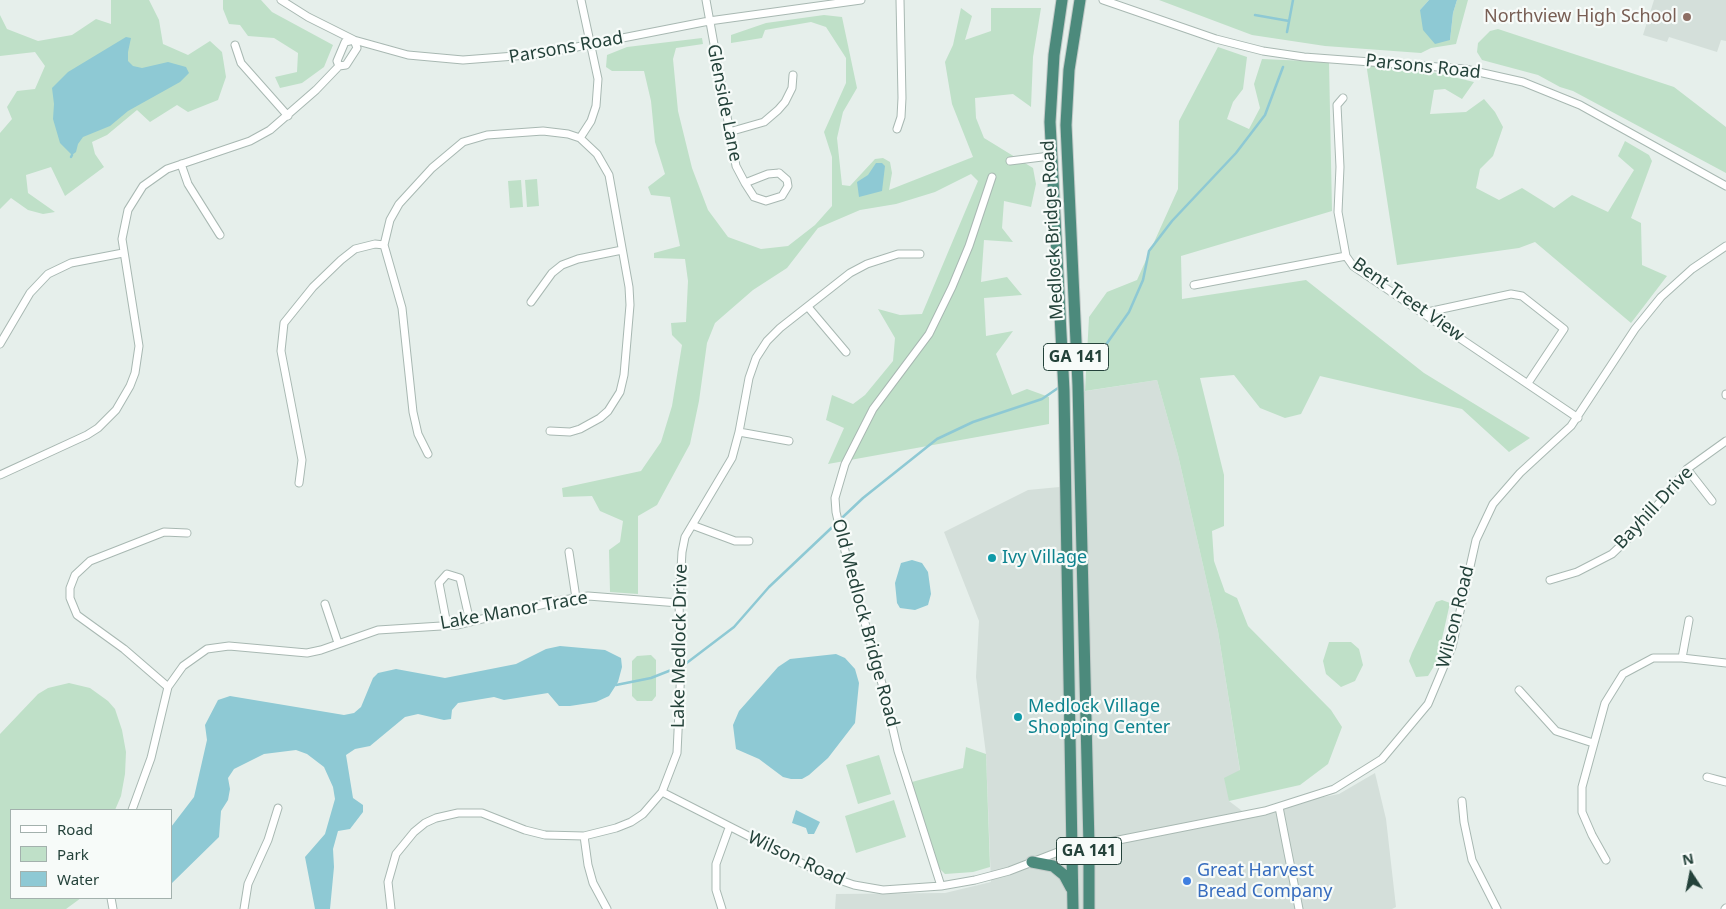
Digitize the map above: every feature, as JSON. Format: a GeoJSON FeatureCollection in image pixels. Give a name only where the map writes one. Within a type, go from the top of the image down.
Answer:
{"type":"FeatureCollection","features":[{"type":"Feature","properties":{"kind":"highway","name":"Medlock Bridge Road"},"geometry":{"type":"LineString","coordinates":[[1062,0],[1054,55],[1050,156],[1064,391],[1072,909]]}},
{"type":"Feature","properties":{"kind":"highway","name":"Medlock Bridge Road"},"geometry":{"type":"LineString","coordinates":[[1080,0],[1069,70],[1066,125],[1078,385],[1090,845],[1089,909]]}},
{"type":"Feature","properties":{"kind":"highway"},"geometry":{"type":"LineString","coordinates":[[1032,862],[1053,866],[1064,875],[1072,891]]}},
{"type":"Feature","properties":{"kind":"street","name":"Parsons Road"},"geometry":{"type":"LineString","coordinates":[[281,0],[308,17],[354,40],[408,55],[463,60],[510,58],[592,46],[709,21],[861,0]]}},
{"type":"Feature","properties":{"kind":"street"},"geometry":{"type":"LineString","coordinates":[[580,138],[591,122],[596,106],[598,79],[581,0]]}},
{"type":"Feature","properties":{"kind":"street","name":"Glenside Lane"},"geometry":{"type":"LineString","coordinates":[[706,0],[736,166],[745,184],[754,197],[766,201],[782,196],[788,186],[787,180],[779,174],[768,174],[745,184]]}},
{"type":"Feature","properties":{"kind":"street"},"geometry":{"type":"LineString","coordinates":[[897,129],[901,117],[902,98],[900,0]]}},
{"type":"Feature","properties":{"kind":"street","name":"Parsons Road"},"geometry":{"type":"LineString","coordinates":[[1102,0],[1216,39],[1263,51],[1304,57],[1465,70],[1523,82],[1580,105],[1726,186]]}},
{"type":"Feature","properties":{"kind":"street"},"geometry":{"type":"LineString","coordinates":[[0,476],[87,435],[107,420],[123,400],[135,373],[139,346],[124,253],[123,224],[134,197],[154,176],[181,164],[250,141],[270,130],[288,116],[338,66],[346,65],[357,48],[354,40],[345,42],[337,61],[338,66]]}},
{"type":"Feature","properties":{"kind":"street"},"geometry":{"type":"LineString","coordinates":[[235,44],[241,63],[288,116]]}},
{"type":"Feature","properties":{"kind":"street"},"geometry":{"type":"LineString","coordinates":[[729,132],[764,122],[778,110],[785,102],[792,88],[793,75]]}},
{"type":"Feature","properties":{"kind":"street","name":"Bent Treet View"},"geometry":{"type":"LineString","coordinates":[[1343,98],[1337,105],[1340,167],[1338,203],[1346,256],[1353,266],[1578,418]]}},
{"type":"Feature","properties":{"kind":"street"},"geometry":{"type":"LineString","coordinates":[[428,454],[418,434],[413,412],[402,308],[384,245],[390,220],[399,204],[432,168],[463,142],[487,135],[543,131],[568,134],[580,138],[597,154],[609,175],[630,305],[624,375],[620,392],[608,411],[590,425],[570,432],[550,431]]}},
{"type":"Feature","properties":{"kind":"street"},"geometry":{"type":"LineString","coordinates":[[1010,161],[1050,156]]}},
{"type":"Feature","properties":{"kind":"street"},"geometry":{"type":"LineString","coordinates":[[181,164],[188,184],[220,235]]}},
{"type":"Feature","properties":{"kind":"street","name":"Old Medlock Bridge Road"},"geometry":{"type":"LineString","coordinates":[[941,886],[898,751],[884,691],[845,551],[836,512],[835,498],[845,464],[873,409],[928,334],[952,287],[969,246],[992,177]]}},
{"type":"Feature","properties":{"kind":"street"},"geometry":{"type":"LineString","coordinates":[[299,483],[302,460],[281,350],[284,323],[298,303],[341,260],[355,249],[375,244],[384,245]]}},
{"type":"Feature","properties":{"kind":"street","name":"Wilson Road"},"geometry":{"type":"LineString","coordinates":[[1090,845],[1279,808],[1334,790],[1354,779],[1382,759],[1417,720],[1434,694],[1452,647],[1471,555],[1482,523],[1505,488],[1578,418],[1647,312],[1676,282],[1726,246]]}},
{"type":"Feature","properties":{"kind":"street"},"geometry":{"type":"LineString","coordinates":[[531,302],[552,273],[562,265],[578,259],[622,250]]}},
{"type":"Feature","properties":{"kind":"street"},"geometry":{"type":"LineString","coordinates":[[0,344],[30,293],[48,274],[71,264],[124,253]]}},
{"type":"Feature","properties":{"kind":"street","name":"Lake Medlock Drive"},"geometry":{"type":"LineString","coordinates":[[391,909],[388,882],[396,854],[414,832],[425,823],[436,818],[458,813],[482,813],[525,830],[546,835],[584,836],[631,822],[643,814],[662,792],[677,753],[681,666],[679,603],[682,552],[685,536],[732,458],[749,378],[756,358],[767,341],[850,274],[867,264],[898,254],[920,254]]}},
{"type":"Feature","properties":{"kind":"street"},"geometry":{"type":"LineString","coordinates":[[1194,285],[1346,256]]}},
{"type":"Feature","properties":{"kind":"street"},"geometry":{"type":"LineString","coordinates":[[1423,313],[1511,294],[1522,296],[1564,329],[1528,383]]}},
{"type":"Feature","properties":{"kind":"street"},"geometry":{"type":"LineString","coordinates":[[808,307],[846,352]]}},
{"type":"Feature","properties":{"kind":"street"},"geometry":{"type":"LineString","coordinates":[[739,432],[789,441]]}},
{"type":"Feature","properties":{"kind":"street","name":"Bayhill Drive"},"geometry":{"type":"LineString","coordinates":[[1550,580],[1576,572],[1612,554],[1637,530],[1687,469],[1726,441]]}},
{"type":"Feature","properties":{"kind":"street"},"geometry":{"type":"LineString","coordinates":[[1687,469],[1712,501]]}},
{"type":"Feature","properties":{"kind":"street"},"geometry":{"type":"LineString","coordinates":[[692,525],[735,541],[749,541]]}},
{"type":"Feature","properties":{"kind":"street"},"geometry":{"type":"LineString","coordinates":[[168,687],[124,649],[77,615],[70,598],[70,588],[75,575],[90,561],[164,532],[187,533]]}},
{"type":"Feature","properties":{"kind":"street"},"geometry":{"type":"LineString","coordinates":[[568,552],[576,598]]}},
{"type":"Feature","properties":{"kind":"street"},"geometry":{"type":"LineString","coordinates":[[447,625],[439,583],[447,574],[460,578],[470,622]]}},
{"type":"Feature","properties":{"kind":"street","name":"Lake Manor Trace"},"geometry":{"type":"LineString","coordinates":[[132,809],[151,758],[168,687],[183,666],[207,650],[229,646],[307,653],[378,630],[470,622],[576,598],[679,603]]}},
{"type":"Feature","properties":{"kind":"street"},"geometry":{"type":"LineString","coordinates":[[325,604],[338,643]]}},
{"type":"Feature","properties":{"kind":"street"},"geometry":{"type":"LineString","coordinates":[[1682,658],[1689,620]]}},
{"type":"Feature","properties":{"kind":"street"},"geometry":{"type":"LineString","coordinates":[[1606,860],[1582,812],[1582,787],[1605,703],[1623,674],[1653,658],[1682,658],[1726,662]]}},
{"type":"Feature","properties":{"kind":"street"},"geometry":{"type":"LineString","coordinates":[[1519,690],[1556,731],[1593,743]]}},
{"type":"Feature","properties":{"kind":"street"},"geometry":{"type":"LineString","coordinates":[[1707,776],[1726,782]]}},
{"type":"Feature","properties":{"kind":"street","name":"Wilson Road"},"geometry":{"type":"LineString","coordinates":[[662,792],[729,828],[847,884],[883,890],[941,886]]}},
{"type":"Feature","properties":{"kind":"street"},"geometry":{"type":"LineString","coordinates":[[1462,801],[1464,822],[1472,860],[1497,909]]}},
{"type":"Feature","properties":{"kind":"street"},"geometry":{"type":"LineString","coordinates":[[244,909],[248,884],[268,840],[278,808]]}},
{"type":"Feature","properties":{"kind":"street"},"geometry":{"type":"LineString","coordinates":[[1279,808],[1299,909]]}},
{"type":"Feature","properties":{"kind":"street"},"geometry":{"type":"LineString","coordinates":[[722,909],[716,890],[716,864],[729,828]]}},
{"type":"Feature","properties":{"kind":"street"},"geometry":{"type":"LineString","coordinates":[[584,836],[588,865],[594,884],[607,909]]}},
{"type":"Feature","properties":{"kind":"street"},"geometry":{"type":"LineString","coordinates":[[941,886],[995,875],[1072,848],[1090,845]]}},
{"type":"Feature","properties":{"kind":"shaded area","name":"Northview High School"},"geometry":{"type":"Polygon","coordinates":[[[1654,0],[1726,0],[1726,41],[1721,40],[1717,52],[1669,37],[1667,42],[1643,35],[1654,0]]]}},
{"type":"Feature","properties":{"kind":"shaded area"},"geometry":{"type":"Polygon","coordinates":[[[1157,380],[1178,455],[1218,631],[1240,771],[1229,801],[1250,817],[1287,804],[1339,794],[1375,773],[1386,819],[1396,907],[1392,909],[835,909],[836,894],[945,893],[991,882],[986,754],[976,677],[979,621],[944,532],[1028,490],[1070,486],[1073,393],[1157,380]]]}},
{"type":"Feature","properties":{"kind":"green space"},"geometry":{"type":"Polygon","coordinates":[[[111,0],[149,0],[159,20],[163,44],[188,55],[210,41],[222,52],[226,77],[218,100],[188,112],[177,105],[150,122],[137,110],[107,135],[92,142],[95,154],[104,167],[65,196],[51,167],[26,175],[28,193],[55,212],[43,214],[28,210],[11,198],[0,209],[0,133],[12,119],[7,107],[17,91],[35,89],[45,66],[35,52],[0,56],[0,15],[7,29],[38,41],[72,35],[96,19],[111,24],[111,0]]]}},
{"type":"Feature","properties":{"kind":"green space"},"geometry":{"type":"Polygon","coordinates":[[[223,0],[261,0],[272,12],[333,45],[324,67],[302,83],[280,88],[275,77],[297,72],[298,53],[274,38],[248,36],[240,25],[229,24],[223,9],[223,0]]]}},
{"type":"Feature","properties":{"kind":"green space"},"geometry":{"type":"Polygon","coordinates":[[[1159,0],[1429,0],[1420,10],[1450,40],[1453,13],[1457,0],[1468,0],[1456,44],[1431,48],[1421,53],[1325,46],[1252,35],[1159,0]]]}},
{"type":"Feature","properties":{"kind":"green space"},"geometry":{"type":"Polygon","coordinates":[[[961,8],[972,16],[965,40],[991,31],[991,8],[1041,8],[1033,57],[1031,107],[1013,94],[975,98],[976,118],[984,138],[1033,168],[1036,184],[1031,207],[1004,201],[1002,228],[1013,242],[984,240],[981,282],[1007,277],[1022,295],[984,298],[986,336],[1013,331],[996,354],[1012,395],[1027,389],[1049,397],[1049,424],[828,464],[844,428],[826,420],[832,395],[853,404],[865,395],[893,361],[895,338],[878,309],[900,315],[922,314],[978,181],[971,174],[935,192],[896,204],[860,210],[818,228],[787,268],[753,290],[715,323],[707,343],[699,401],[690,444],[657,505],[638,516],[638,594],[610,592],[609,550],[620,542],[623,521],[600,511],[592,496],[563,497],[562,488],[641,471],[661,442],[672,406],[682,345],[672,335],[671,323],[686,322],[688,281],[685,259],[654,258],[654,253],[680,246],[670,197],[651,195],[648,187],[665,174],[655,142],[651,101],[644,71],[612,71],[606,67],[607,55],[627,47],[702,38],[703,44],[676,48],[673,59],[678,111],[692,168],[708,210],[728,237],[761,249],[788,246],[815,225],[832,206],[832,157],[824,132],[846,83],[846,58],[826,27],[811,22],[765,30],[762,38],[731,43],[731,35],[766,23],[824,15],[842,17],[857,88],[843,112],[837,138],[842,185],[850,186],[875,159],[883,158],[890,162],[892,173],[889,190],[973,157],[952,104],[945,62],[953,45],[961,8]]]}},
{"type":"Feature","properties":{"kind":"green space"},"geometry":{"type":"Polygon","coordinates":[[[1498,29],[1674,87],[1726,127],[1726,173],[1573,91],[1560,87],[1538,75],[1482,60],[1477,52],[1478,43],[1490,31],[1498,29]]]}},
{"type":"Feature","properties":{"kind":"green space"},"geometry":{"type":"Polygon","coordinates":[[[1218,47],[1247,57],[1243,89],[1233,102],[1227,119],[1249,129],[1260,108],[1254,84],[1262,59],[1329,62],[1332,211],[1181,256],[1182,299],[1306,280],[1424,373],[1530,438],[1509,452],[1462,409],[1320,376],[1301,414],[1285,418],[1260,408],[1234,375],[1200,378],[1224,475],[1224,526],[1212,531],[1214,561],[1225,592],[1237,598],[1248,626],[1331,710],[1342,727],[1328,764],[1300,785],[1229,801],[1224,778],[1240,770],[1218,631],[1178,455],[1157,380],[1085,391],[1089,317],[1107,292],[1137,280],[1178,189],[1179,121],[1218,47]]]}},
{"type":"Feature","properties":{"kind":"green space"},"geometry":{"type":"Polygon","coordinates":[[[1366,63],[1437,73],[1474,82],[1462,99],[1445,89],[1434,90],[1430,114],[1466,112],[1484,99],[1495,112],[1503,127],[1493,156],[1480,169],[1476,188],[1499,200],[1522,188],[1554,208],[1572,195],[1608,212],[1634,170],[1618,156],[1625,141],[1649,155],[1652,161],[1631,218],[1641,223],[1642,265],[1667,276],[1631,323],[1535,242],[1519,248],[1397,265],[1366,63]]]}},
{"type":"Feature","properties":{"kind":"green space"},"geometry":{"type":"Polygon","coordinates":[[[537,179],[539,206],[527,207],[525,180],[537,179]]]}},
{"type":"Feature","properties":{"kind":"green space"},"geometry":{"type":"Polygon","coordinates":[[[521,180],[523,207],[510,208],[508,181],[521,180]]]}},
{"type":"Feature","properties":{"kind":"green space"},"geometry":{"type":"Polygon","coordinates":[[[1442,600],[1450,603],[1437,661],[1428,676],[1416,677],[1409,661],[1436,602],[1442,600]]]}},
{"type":"Feature","properties":{"kind":"green space"},"geometry":{"type":"Polygon","coordinates":[[[1329,642],[1351,642],[1359,649],[1363,665],[1355,681],[1341,687],[1326,674],[1323,661],[1329,642]]]}},
{"type":"Feature","properties":{"kind":"green space"},"geometry":{"type":"Polygon","coordinates":[[[651,655],[656,660],[656,696],[652,701],[637,701],[632,696],[632,661],[637,656],[651,655]]]}},
{"type":"Feature","properties":{"kind":"green space"},"geometry":{"type":"Polygon","coordinates":[[[69,683],[90,688],[108,701],[115,709],[122,730],[126,752],[121,796],[115,809],[10,809],[10,899],[80,899],[66,909],[0,909],[0,734],[38,694],[48,688],[69,683]]]}},
{"type":"Feature","properties":{"kind":"green space"},"geometry":{"type":"Polygon","coordinates":[[[966,747],[986,754],[990,867],[973,872],[945,874],[938,867],[912,782],[963,768],[966,747]]]}},
{"type":"Feature","properties":{"kind":"green space"},"geometry":{"type":"Polygon","coordinates":[[[879,755],[891,794],[858,804],[846,765],[879,755]]]}},
{"type":"Feature","properties":{"kind":"green space"},"geometry":{"type":"Polygon","coordinates":[[[894,800],[906,837],[856,853],[845,816],[894,800]]]}},
{"type":"Feature","properties":{"kind":"water"},"geometry":{"type":"Polygon","coordinates":[[[1429,0],[1457,0],[1453,13],[1450,40],[1435,44],[1423,30],[1420,10],[1429,0]]]}},
{"type":"Feature","properties":{"kind":"water"},"geometry":{"type":"Polygon","coordinates":[[[126,37],[131,38],[128,61],[133,66],[142,68],[168,62],[186,67],[189,73],[180,82],[128,111],[110,126],[83,137],[78,144],[76,152],[72,155],[60,143],[53,119],[52,88],[68,72],[126,37]]]}},
{"type":"Feature","properties":{"kind":"water"},"geometry":{"type":"Polygon","coordinates":[[[876,163],[882,163],[885,166],[882,191],[859,197],[857,182],[868,175],[876,163]]]}},
{"type":"Feature","properties":{"kind":"water"},"geometry":{"type":"Polygon","coordinates":[[[912,560],[922,563],[928,572],[931,594],[928,605],[915,610],[900,608],[897,603],[895,583],[901,563],[912,560]]]}},
{"type":"Feature","properties":{"kind":"water"},"geometry":{"type":"Polygon","coordinates":[[[560,646],[605,650],[621,658],[622,667],[618,682],[609,696],[596,702],[559,706],[548,693],[504,700],[494,697],[458,703],[452,710],[451,719],[444,720],[418,714],[405,717],[370,746],[355,749],[346,755],[353,798],[363,805],[363,812],[350,829],[338,831],[333,849],[334,867],[330,909],[315,909],[305,857],[325,834],[335,799],[333,787],[324,767],[307,754],[296,750],[264,754],[234,769],[228,778],[230,789],[228,800],[221,811],[219,837],[172,883],[172,826],[194,797],[207,740],[205,725],[218,700],[230,696],[344,715],[354,713],[361,707],[373,678],[378,673],[396,669],[445,678],[516,664],[546,649],[560,646]]]}},
{"type":"Feature","properties":{"kind":"water"},"geometry":{"type":"Polygon","coordinates":[[[836,654],[845,658],[855,669],[859,683],[855,723],[828,758],[802,779],[791,779],[783,777],[759,759],[736,749],[733,725],[739,711],[778,667],[790,659],[836,654]]]}},
{"type":"Feature","properties":{"kind":"water"},"geometry":{"type":"Polygon","coordinates":[[[796,810],[820,822],[814,834],[808,834],[806,828],[792,823],[796,810]]]}},
{"type":"Feature","properties":{"kind":"waterway"},"geometry":{"type":"LineString","coordinates":[[1287,32],[1293,0]]}},
{"type":"Feature","properties":{"kind":"waterway"},"geometry":{"type":"LineString","coordinates":[[1255,15],[1289,21]]}},
{"type":"Feature","properties":{"kind":"waterway"},"geometry":{"type":"LineString","coordinates":[[1081,371],[1098,356],[1129,312],[1143,280],[1149,251],[1172,221],[1236,153],[1265,115],[1283,67]]}},
{"type":"Feature","properties":{"kind":"waterway"},"geometry":{"type":"LineString","coordinates":[[616,685],[651,678],[684,665],[734,627],[769,587],[863,498],[937,439],[973,422],[1042,399],[1061,386]]}},
{"type":"Feature","properties":{"kind":"place","name":"Northview High School"},"geometry":{"type":"Point","coordinates":[1687,17]}},
{"type":"Feature","properties":{"kind":"place","name":"Ivy Village"},"geometry":{"type":"Point","coordinates":[992,558]}},
{"type":"Feature","properties":{"kind":"place","name":"Medlock Village Shopping Center"},"geometry":{"type":"Point","coordinates":[1018,717]}},
{"type":"Feature","properties":{"kind":"place","name":"Great Harvest Bread Company"},"geometry":{"type":"Point","coordinates":[1187,881]}}]}
